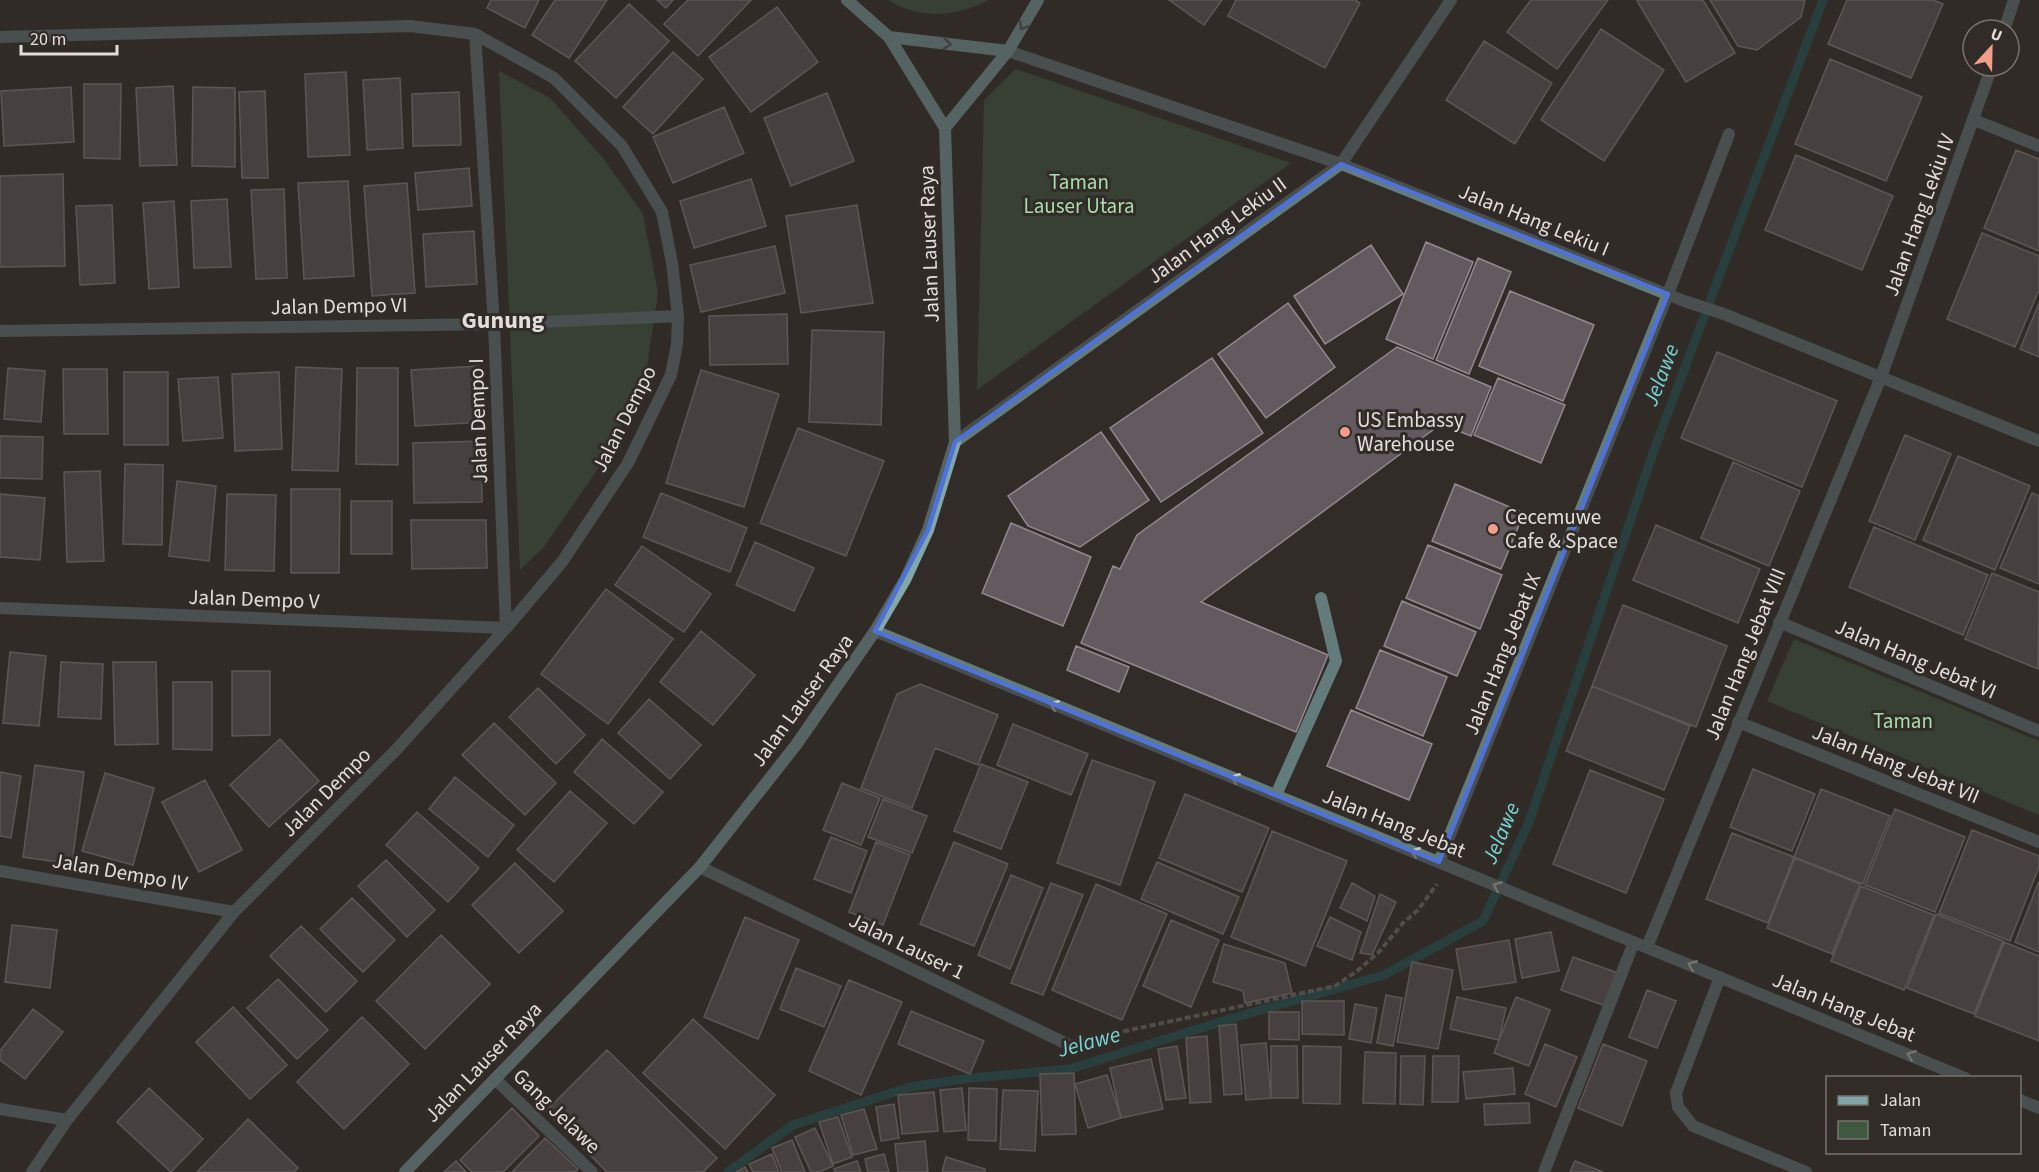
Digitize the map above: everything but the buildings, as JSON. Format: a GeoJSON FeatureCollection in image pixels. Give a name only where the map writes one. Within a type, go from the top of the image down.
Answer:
{"type":"FeatureCollection","features":[{"type":"Feature","properties":{"kind":"street"},"geometry":{"type":"LineString","coordinates":[[847,0],[889,37],[945,128],[1008,51],[1038,0]]}},
{"type":"Feature","properties":{"kind":"street","name":"Jalan Hang Lekiu II"},"geometry":{"type":"LineString","coordinates":[[955,442],[1341,164],[1451,0]]}},
{"type":"Feature","properties":{"kind":"street"},"geometry":{"type":"LineString","coordinates":[[2008,18],[2014,0]]}},
{"type":"Feature","properties":{"kind":"street","name":"Jalan Dempo"},"geometry":{"type":"LineString","coordinates":[[0,37],[410,26],[475,34],[554,78],[622,146],[662,212],[672,263],[678,316],[671,375],[628,463],[561,562],[506,628],[396,750],[234,912],[68,1120],[32,1172]]}},
{"type":"Feature","properties":{"kind":"street","name":"Jalan Dempo I"},"geometry":{"type":"LineString","coordinates":[[475,34],[494,324],[506,628]]}},
{"type":"Feature","properties":{"kind":"street"},"geometry":{"type":"LineString","coordinates":[[889,37],[1008,51]]}},
{"type":"Feature","properties":{"kind":"street","name":"Jalan Hang Lekiu I"},"geometry":{"type":"LineString","coordinates":[[1008,51],[1341,164],[1684,301],[1724,314],[2039,441]]}},
{"type":"Feature","properties":{"kind":"street","name":"Jalan Hang Lekiu IV"},"geometry":{"type":"LineString","coordinates":[[1881,377],[1988,78]]}},
{"type":"Feature","properties":{"kind":"street"},"geometry":{"type":"LineString","coordinates":[[1974,120],[2039,146]]}},
{"type":"Feature","properties":{"kind":"street","name":"Jalan Lauser Raya"},"geometry":{"type":"LineString","coordinates":[[405,1172],[700,867],[796,745],[875,631],[905,580],[928,530],[955,442],[945,128]]}},
{"type":"Feature","properties":{"kind":"street","name":"Jalan Hang Jebat IX"},"geometry":{"type":"LineString","coordinates":[[1445,864],[1729,135]]}},
{"type":"Feature","properties":{"kind":"street","name":"Jalan Dempo VI"},"geometry":{"type":"LineString","coordinates":[[0,331],[494,324],[678,316]]}},
{"type":"Feature","properties":{"kind":"street","name":"Jalan Hang Jebat VIII"},"geometry":{"type":"LineString","coordinates":[[1647,947],[1881,377]]}},
{"type":"Feature","properties":{"kind":"street"},"geometry":{"type":"LineString","coordinates":[[1276,795],[1336,661],[1321,598]]}},
{"type":"Feature","properties":{"kind":"street","name":"Jalan Dempo V"},"geometry":{"type":"LineString","coordinates":[[0,608],[506,628]]}},
{"type":"Feature","properties":{"kind":"street","name":"Jalan Hang Jebat VI"},"geometry":{"type":"LineString","coordinates":[[1779,622],[2039,731]]}},
{"type":"Feature","properties":{"kind":"street","name":"Jalan Hang Jebat"},"geometry":{"type":"LineString","coordinates":[[875,631],[1963,1076]]}},
{"type":"Feature","properties":{"kind":"street","name":"Jalan Hang Jebat VII"},"geometry":{"type":"LineString","coordinates":[[1738,722],[2039,842]]}},
{"type":"Feature","properties":{"kind":"street","name":"Jalan Lauser 1"},"geometry":{"type":"LineString","coordinates":[[700,867],[1067,1044]]}},
{"type":"Feature","properties":{"kind":"street","name":"Jalan Dempo IV"},"geometry":{"type":"LineString","coordinates":[[0,871],[234,912]]}},
{"type":"Feature","properties":{"kind":"street"},"geometry":{"type":"LineString","coordinates":[[1544,1172],[1634,942]]}},
{"type":"Feature","properties":{"kind":"street"},"geometry":{"type":"LineString","coordinates":[[1720,977],[1676,1093],[1678,1107],[1693,1126],[1806,1172]]}},
{"type":"Feature","properties":{"kind":"street","name":"Gang Jelawe"},"geometry":{"type":"LineString","coordinates":[[495,1079],[592,1172]]}},
{"type":"Feature","properties":{"kind":"street"},"geometry":{"type":"LineString","coordinates":[[2021,1101],[2039,1108]]}},
{"type":"Feature","properties":{"kind":"street"},"geometry":{"type":"LineString","coordinates":[[0,1109],[68,1120]]}},
{"type":"Feature","properties":{"kind":"path"},"geometry":{"type":"LineString","coordinates":[[1067,1044],[1335,986],[1358,971],[1378,953],[1403,923],[1418,910],[1445,864]]}},
{"type":"Feature","properties":{"kind":"highlighted area"},"geometry":{"type":"Polygon","coordinates":[[[1341,164],[1668,294],[1439,862],[875,631],[928,530],[955,442],[1341,164]]]}},
{"type":"Feature","properties":{"kind":"green space"},"geometry":{"type":"Polygon","coordinates":[[[888,0],[989,0],[964,10],[939,14],[913,11],[888,0]]]}},
{"type":"Feature","properties":{"kind":"green space","name":"Taman Lauser Utara"},"geometry":{"type":"Polygon","coordinates":[[[1016,69],[1291,163],[977,390],[984,100],[1016,69]]]}},
{"type":"Feature","properties":{"kind":"green space"},"geometry":{"type":"Polygon","coordinates":[[[499,71],[550,98],[603,158],[643,214],[658,293],[647,366],[612,448],[544,547],[520,570],[499,71]]]}},
{"type":"Feature","properties":{"kind":"green space","name":"Taman"},"geometry":{"type":"Polygon","coordinates":[[[1794,639],[2039,741],[2039,815],[1767,701],[1794,639]]]}},
{"type":"Feature","properties":{"kind":"waterway","name":"Jelawe"},"geometry":{"type":"LineString","coordinates":[[728,1172],[793,1125],[910,1087],[971,1078],[1070,1069],[1233,1018],[1384,975],[1483,921],[1529,822],[1654,450],[1823,0]]}},
{"type":"Feature","properties":{"kind":"place","name":"US Embassy Warehouse"},"geometry":{"type":"Point","coordinates":[1345,432]}},
{"type":"Feature","properties":{"kind":"place","name":"Cecemuwe Cafe & Space"},"geometry":{"type":"Point","coordinates":[1493,529]}},
{"type":"Feature","properties":{"kind":"district","name":"Gunung"},"geometry":{"type":"Point","coordinates":[503,320]}}]}
